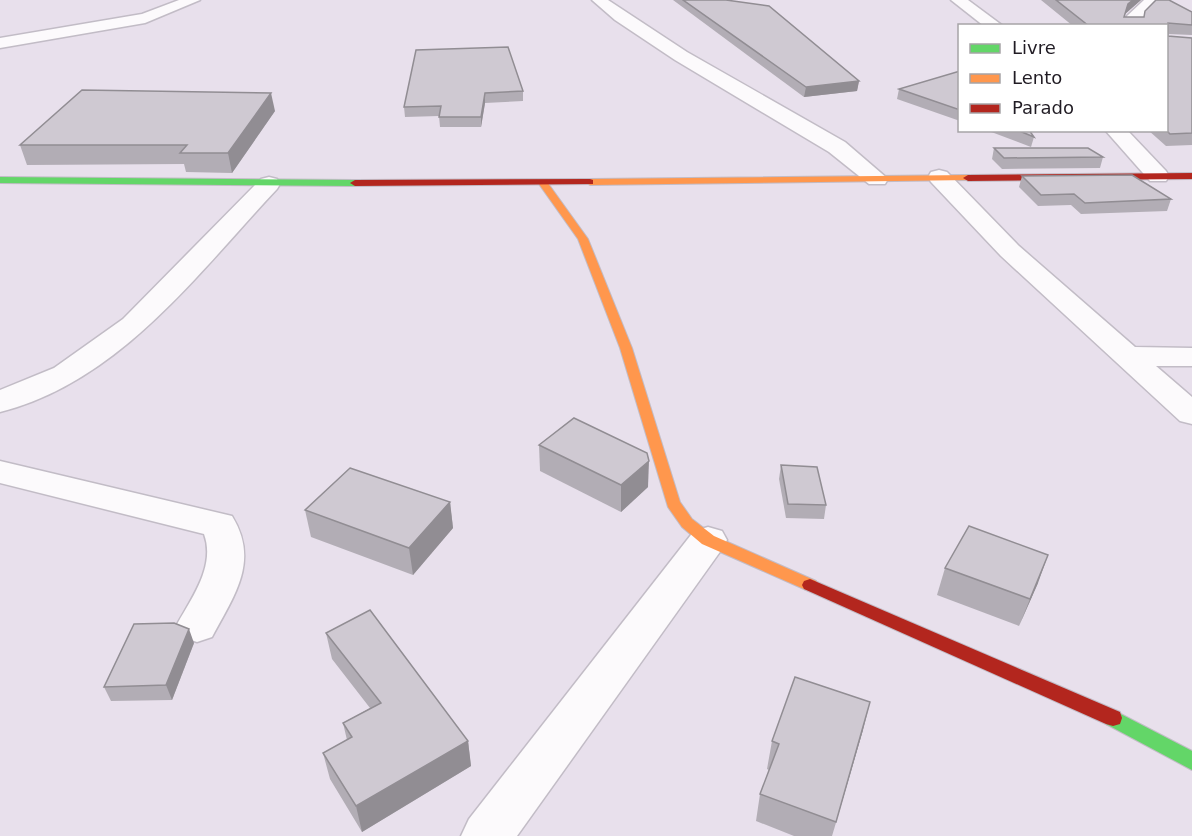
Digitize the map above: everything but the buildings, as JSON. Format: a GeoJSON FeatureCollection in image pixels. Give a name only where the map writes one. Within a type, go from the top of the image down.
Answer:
{"type":"FeatureCollection","features":[{"type":"Feature","properties":{"kind":"street"},"geometry":{"type":"LineString","coordinates":[[0,43],[145,18],[193,0]]}},
{"type":"Feature","properties":{"kind":"street"},"geometry":{"type":"LineString","coordinates":[[599,0],[681,56],[837,147],[877,179]]}},
{"type":"Feature","properties":{"kind":"street"},"geometry":{"type":"LineString","coordinates":[[958,0],[992,24]]}},
{"type":"Feature","properties":{"kind":"street"},"geometry":{"type":"LineString","coordinates":[[1132,24],[1133,19],[1154,0]]}},
{"type":"Feature","properties":{"kind":"street"},"geometry":{"type":"LineString","coordinates":[[1117,132],[1158,176]]}},
{"type":"Feature","properties":{"kind":"street"},"geometry":{"type":"LineString","coordinates":[[0,180],[269,184],[544,184],[939,177],[1192,176]]}},
{"type":"Feature","properties":{"kind":"street"},"geometry":{"type":"LineString","coordinates":[[939,177],[1010,251],[1192,414]]}},
{"type":"Feature","properties":{"kind":"street"},"geometry":{"type":"LineString","coordinates":[[0,402],[65,375],[133,325],[269,184]]}},
{"type":"Feature","properties":{"kind":"street"},"geometry":{"type":"LineString","coordinates":[[544,184],[583,239],[626,348],[673,503],[687,523],[708,540],[1114,718],[1192,761]]}},
{"type":"Feature","properties":{"kind":"street"},"geometry":{"type":"LineString","coordinates":[[1127,356],[1192,357]]}},
{"type":"Feature","properties":{"kind":"street"},"geometry":{"type":"LineString","coordinates":[[0,472],[219,525],[226,540],[228,562],[197,626]]}},
{"type":"Feature","properties":{"kind":"street"},"geometry":{"type":"LineString","coordinates":[[487,836],[708,540]]}},
{"type":"Feature","properties":{"kind":"traffic: fast"},"geometry":{"type":"LineString","coordinates":[[0,180],[355,183]]}},
{"type":"Feature","properties":{"kind":"traffic: fast"},"geometry":{"type":"LineString","coordinates":[[1113,718],[1192,761]]}},
{"type":"Feature","properties":{"kind":"traffic: slow"},"geometry":{"type":"LineString","coordinates":[[590,182],[968,178]]}},
{"type":"Feature","properties":{"kind":"traffic: slow"},"geometry":{"type":"LineString","coordinates":[[544,184],[583,239],[626,348],[673,503],[687,523],[708,540],[810,585]]}},
{"type":"Feature","properties":{"kind":"traffic: jam"},"geometry":{"type":"LineString","coordinates":[[968,178],[1192,176]]}},
{"type":"Feature","properties":{"kind":"traffic: jam"},"geometry":{"type":"LineString","coordinates":[[355,183],[590,182]]}},
{"type":"Feature","properties":{"kind":"traffic: jam"},"geometry":{"type":"LineString","coordinates":[[810,585],[1113,718]]}}]}
